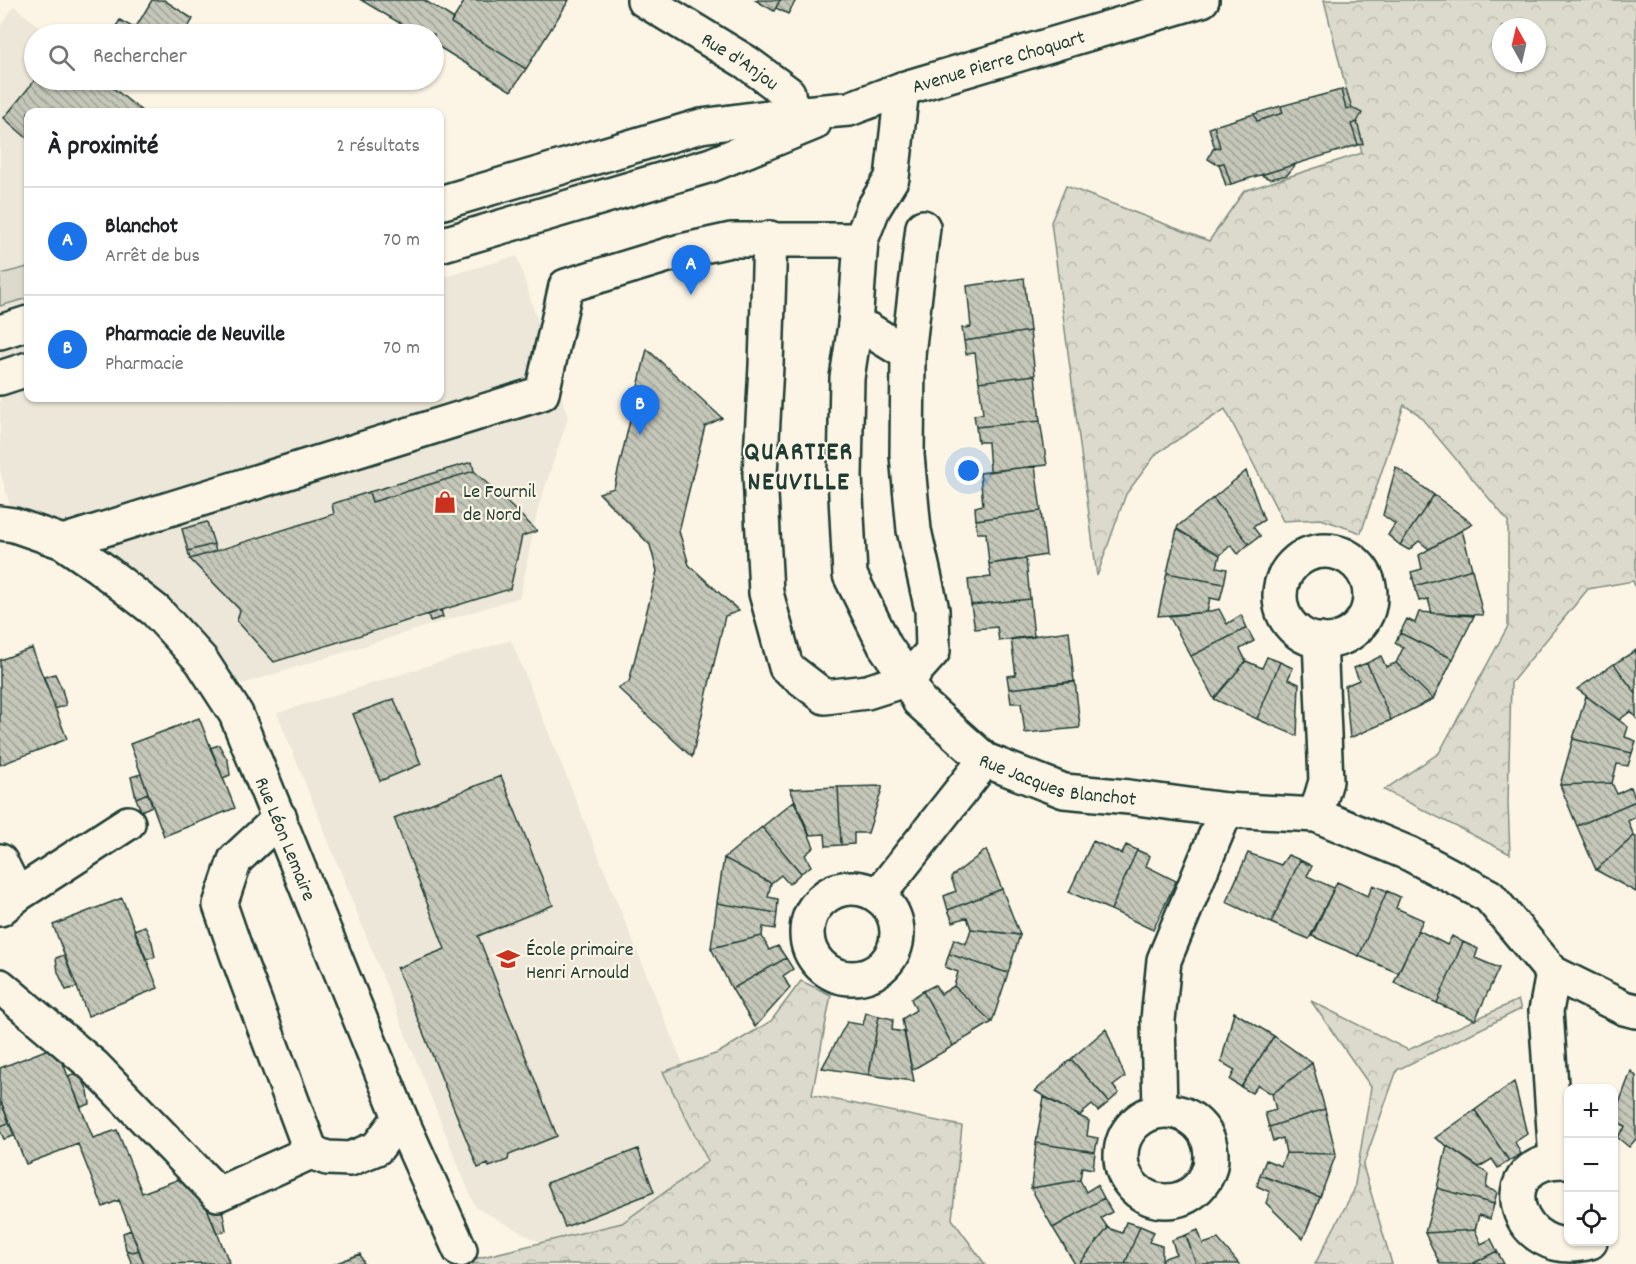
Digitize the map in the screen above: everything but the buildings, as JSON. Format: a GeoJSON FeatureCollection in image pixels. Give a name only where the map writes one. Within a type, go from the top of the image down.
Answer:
{"type":"FeatureCollection","features":[{"type":"Feature","properties":{"kind":"street","name":"Rue d'Anjou"},"geometry":{"type":"LineString","coordinates":[[644,0],[746,62],[788,93],[791,114]]}},
{"type":"Feature","properties":{"kind":"street","name":"Avenue Pierre Choquart"},"geometry":{"type":"LineString","coordinates":[[444,202],[701,126],[849,109],[902,89],[1202,0]]}},
{"type":"Feature","properties":{"kind":"street","name":"Rue Jacques Blanchot"},"geometry":{"type":"LineString","coordinates":[[902,89],[892,178],[873,209],[861,240],[855,325],[847,378],[845,476],[850,575],[885,646],[920,701],[986,760],[1064,791],[1226,810],[1317,815],[1410,854],[1489,896],[1553,973],[1624,1008],[1636,1011]]}},
{"type":"Feature","properties":{"kind":"street"},"geometry":{"type":"LineString","coordinates":[[444,244],[711,165],[849,109]]}},
{"type":"Feature","properties":{"kind":"street"},"geometry":{"type":"LineString","coordinates":[[770,238],[760,474],[766,594],[786,667],[825,697],[867,692],[908,679],[933,651],[932,610],[914,530],[907,455],[908,354],[923,228]]}},
{"type":"Feature","properties":{"kind":"street"},"geometry":{"type":"LineString","coordinates":[[63,542],[542,393],[566,286],[691,249],[731,240],[770,238],[861,240]]}},
{"type":"Feature","properties":{"kind":"street"},"geometry":{"type":"LineString","coordinates":[[0,332],[24,324]]}},
{"type":"Feature","properties":{"kind":"street"},"geometry":{"type":"LineString","coordinates":[[855,325],[869,330],[908,354]]}},
{"type":"Feature","properties":{"kind":"street"},"geometry":{"type":"LineString","coordinates":[[0,378],[24,370]]}},
{"type":"Feature","properties":{"kind":"street","name":"Rue Léon Lemaire"},"geometry":{"type":"LineString","coordinates":[[0,523],[14,525],[63,542],[156,611],[201,660],[236,714],[400,1117],[460,1250]]}},
{"type":"Feature","properties":{"kind":"street"},"geometry":{"type":"LineString","coordinates":[[1317,815],[1326,782],[1320,640]]}},
{"type":"Feature","properties":{"kind":"street"},"geometry":{"type":"LineString","coordinates":[[878,896],[986,760]]}},
{"type":"Feature","properties":{"kind":"street"},"geometry":{"type":"LineString","coordinates":[[1160,1111],[1158,1020],[1164,960],[1226,810]]}},
{"type":"Feature","properties":{"kind":"street"},"geometry":{"type":"LineString","coordinates":[[280,818],[235,860],[220,905],[311,1152]]}},
{"type":"Feature","properties":{"kind":"street"},"geometry":{"type":"LineString","coordinates":[[0,861],[9,902],[128,823]]}},
{"type":"Feature","properties":{"kind":"street"},"geometry":{"type":"LineString","coordinates":[[1553,973],[1546,1011],[1562,1161],[1542,1165],[1530,1174],[1522,1186],[1517,1201],[1518,1215],[1524,1229],[1534,1241],[1547,1248],[1562,1251],[1583,1246]]}},
{"type":"Feature","properties":{"kind":"street"},"geometry":{"type":"LineString","coordinates":[[0,986],[94,1066],[218,1194],[311,1152],[327,1158],[350,1158],[377,1148],[400,1117]]}},
{"type":"Feature","properties":{"kind":"shaded area"},"geometry":{"type":"Polygon","coordinates":[[[14,6],[36,24],[24,24],[24,90],[114,90],[136,108],[24,108],[24,402],[444,402],[444,277],[517,256],[568,418],[538,508],[520,597],[242,684],[11,510],[0,471],[0,27],[14,6]]]}},
{"type":"Feature","properties":{"kind":"shaded area","name":"École primaire Henri Arnould"},"geometry":{"type":"Polygon","coordinates":[[[511,640],[740,1205],[552,1249],[475,1207],[277,713],[511,640]]]}},
{"type":"Feature","properties":{"kind":"green space"},"geometry":{"type":"Polygon","coordinates":[[[1324,0],[1636,0],[1636,589],[1633,581],[1588,589],[1511,683],[1508,803],[1510,854],[1384,790],[1439,753],[1508,626],[1508,521],[1418,414],[1404,405],[1361,533],[1321,519],[1283,521],[1225,409],[1157,453],[1126,494],[1097,576],[1051,222],[1066,186],[1209,241],[1244,191],[1362,153],[1324,0]]]}},
{"type":"Feature","properties":{"kind":"green space"},"geometry":{"type":"Polygon","coordinates":[[[24,268],[24,299],[0,306],[0,274],[24,268]]]}},
{"type":"Feature","properties":{"kind":"green space"},"geometry":{"type":"Polygon","coordinates":[[[801,981],[831,995],[812,1095],[962,1126],[952,1219],[985,1264],[454,1264],[622,1223],[708,1161],[663,1072],[718,1053],[771,1021],[801,981]]]}},
{"type":"Feature","properties":{"kind":"green space"},"geometry":{"type":"Polygon","coordinates":[[[1518,1000],[1521,1009],[1397,1070],[1363,1166],[1392,1264],[1315,1264],[1354,1190],[1371,1087],[1311,1001],[1408,1050],[1518,1000]]]}},
{"type":"Feature","properties":{"kind":"place","name":"Blanchot"},"geometry":{"type":"Point","coordinates":[691,295]}},
{"type":"Feature","properties":{"kind":"place","name":"Pharmacie de Neuville"},"geometry":{"type":"Point","coordinates":[640,435]}},
{"type":"Feature","properties":{"kind":"place","name":"Le Fournil de Nord"},"geometry":{"type":"Point","coordinates":[445,502]}},
{"type":"Feature","properties":{"kind":"place","name":"École primaire Henri Arnould"},"geometry":{"type":"Point","coordinates":[508,959]}},
{"type":"Feature","properties":{"kind":"district","name":"QUARTIER NEUVILLE"},"geometry":{"type":"Point","coordinates":[799,465]}}]}
